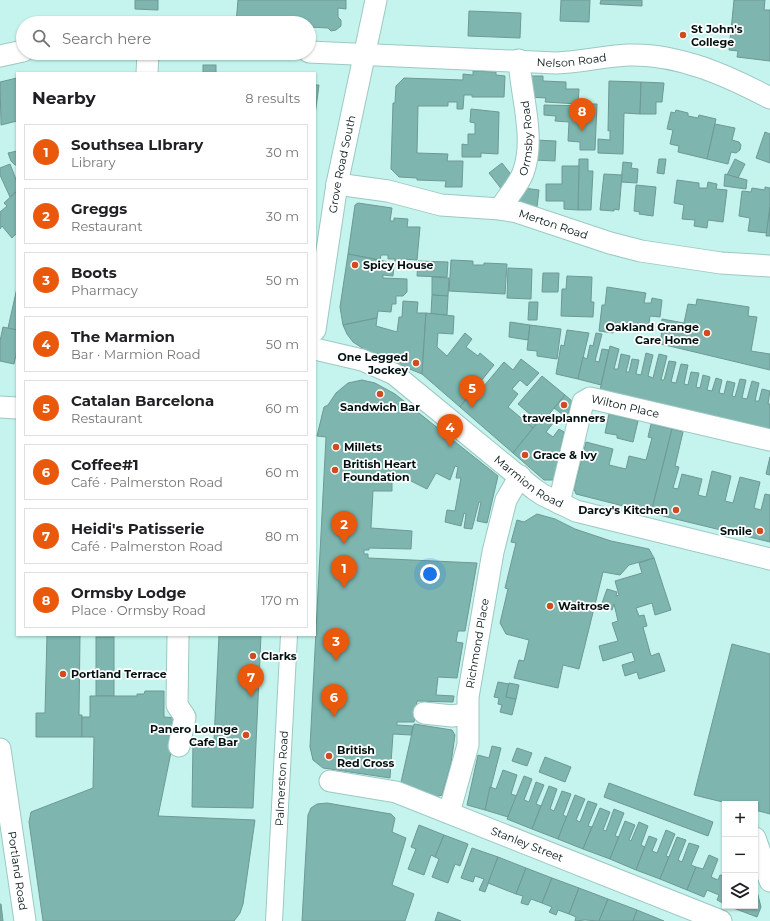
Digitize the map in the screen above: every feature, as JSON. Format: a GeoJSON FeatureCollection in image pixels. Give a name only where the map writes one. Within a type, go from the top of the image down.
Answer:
{"type":"FeatureCollection","features":[{"type":"Feature","properties":{"kind":"street","name":"Grove Road South"},"geometry":{"type":"LineString","coordinates":[[316,323],[337,184],[366,53],[376,0]]}},
{"type":"Feature","properties":{"kind":"street","name":"Nelson Road"},"geometry":{"type":"LineString","coordinates":[[316,52],[578,62],[627,55],[650,55],[689,63],[770,98]]}},
{"type":"Feature","properties":{"kind":"street"},"geometry":{"type":"LineString","coordinates":[[0,56],[16,53]]}},
{"type":"Feature","properties":{"kind":"street"},"geometry":{"type":"LineString","coordinates":[[147,72],[148,60]]}},
{"type":"Feature","properties":{"kind":"street","name":"Ormsby Road"},"geometry":{"type":"LineString","coordinates":[[500,209],[522,174],[527,154],[527,133],[519,60]]}},
{"type":"Feature","properties":{"kind":"street","name":"Merton Road"},"geometry":{"type":"LineString","coordinates":[[337,184],[388,191],[441,205],[500,209],[532,216],[610,243],[641,251],[720,263],[770,266]]}},
{"type":"Feature","properties":{"kind":"street","name":"Marmion Road"},"geometry":{"type":"LineString","coordinates":[[316,349],[362,360],[394,374],[543,495],[576,511],[770,559]]}},
{"type":"Feature","properties":{"kind":"street","name":"Wilton Place"},"geometry":{"type":"LineString","coordinates":[[559,503],[583,402],[590,398],[770,440]]}},
{"type":"Feature","properties":{"kind":"street"},"geometry":{"type":"LineString","coordinates":[[0,407],[16,408]]}},
{"type":"Feature","properties":{"kind":"street","name":"Richmond Place"},"geometry":{"type":"LineString","coordinates":[[450,813],[468,745],[469,730],[466,714],[473,664],[493,552],[506,500],[520,476]]}},
{"type":"Feature","properties":{"kind":"street"},"geometry":{"type":"LineString","coordinates":[[178,636],[177,706],[185,717],[179,746]]}},
{"type":"Feature","properties":{"kind":"street","name":"Palmerston Road"},"geometry":{"type":"LineString","coordinates":[[274,921],[289,636]]}},
{"type":"Feature","properties":{"kind":"street"},"geometry":{"type":"LineString","coordinates":[[424,713],[452,716],[466,714]]}},
{"type":"Feature","properties":{"kind":"street","name":"Portland Road"},"geometry":{"type":"LineString","coordinates":[[0,748],[25,921]]}},
{"type":"Feature","properties":{"kind":"street","name":"Stanley Street"},"geometry":{"type":"LineString","coordinates":[[330,781],[396,792],[721,921]]}},
{"type":"Feature","properties":{"kind":"street"},"geometry":{"type":"LineString","coordinates":[[758,847],[770,881]]}},
{"type":"Feature","properties":{"kind":"building"},"geometry":{"type":"Polygon","coordinates":[[[135,0],[158,0],[158,10],[135,9],[135,0]]]}},
{"type":"Feature","properties":{"kind":"building"},"geometry":{"type":"Polygon","coordinates":[[[238,0],[346,0],[346,9],[338,8],[338,17],[341,20],[341,26],[336,30],[331,31],[328,28],[316,27],[316,16],[237,16],[238,0]]]}},
{"type":"Feature","properties":{"kind":"building"},"geometry":{"type":"Polygon","coordinates":[[[561,0],[590,0],[589,22],[560,21],[561,0]]]}},
{"type":"Feature","properties":{"kind":"building"},"geometry":{"type":"Polygon","coordinates":[[[601,0],[642,0],[642,6],[600,4],[601,0]]]}},
{"type":"Feature","properties":{"kind":"building"},"geometry":{"type":"Polygon","coordinates":[[[734,0],[765,0],[764,10],[770,10],[770,61],[737,57],[738,51],[729,50],[734,0]]]}},
{"type":"Feature","properties":{"kind":"building"},"geometry":{"type":"Polygon","coordinates":[[[469,11],[521,13],[520,38],[468,36],[469,11]]]}},
{"type":"Feature","properties":{"kind":"building"},"geometry":{"type":"Polygon","coordinates":[[[203,65],[216,65],[216,72],[203,72],[203,65]]]}},
{"type":"Feature","properties":{"kind":"building"},"geometry":{"type":"Polygon","coordinates":[[[473,71],[496,72],[496,75],[505,76],[504,97],[472,97],[472,95],[464,95],[463,109],[457,109],[457,102],[448,102],[448,106],[418,106],[417,153],[448,154],[447,161],[463,161],[462,187],[445,187],[446,181],[417,180],[417,178],[399,177],[391,169],[393,103],[395,103],[396,86],[404,78],[463,80],[463,74],[473,75],[473,71]]]}},
{"type":"Feature","properties":{"kind":"building"},"geometry":{"type":"Polygon","coordinates":[[[527,76],[543,76],[543,81],[566,82],[566,89],[579,89],[578,104],[545,102],[546,98],[529,97],[527,76]]]}},
{"type":"Feature","properties":{"kind":"building"},"geometry":{"type":"Polygon","coordinates":[[[16,78],[16,121],[1,125],[0,82],[16,78]]]}},
{"type":"Feature","properties":{"kind":"building"},"geometry":{"type":"Polygon","coordinates":[[[609,81],[641,82],[640,114],[624,113],[623,154],[598,153],[598,139],[610,140],[610,130],[608,131],[609,81]]]}},
{"type":"Feature","properties":{"kind":"building"},"geometry":{"type":"Polygon","coordinates":[[[641,82],[664,83],[662,102],[656,102],[656,114],[640,114],[641,82]]]}},
{"type":"Feature","properties":{"kind":"building"},"geometry":{"type":"Polygon","coordinates":[[[316,85],[319,85],[316,108],[316,85]]]}},
{"type":"Feature","properties":{"kind":"building"},"geometry":{"type":"Polygon","coordinates":[[[592,104],[597,104],[595,150],[580,150],[580,142],[568,141],[569,122],[555,121],[556,116],[544,115],[544,105],[589,106],[588,113],[592,113],[592,104]]]}},
{"type":"Feature","properties":{"kind":"building"},"geometry":{"type":"Polygon","coordinates":[[[471,109],[499,112],[498,154],[481,153],[481,157],[462,157],[462,144],[468,145],[468,134],[475,134],[475,123],[470,122],[471,109]]]}},
{"type":"Feature","properties":{"kind":"building"},"geometry":{"type":"Polygon","coordinates":[[[676,110],[688,113],[688,116],[698,118],[699,115],[716,119],[707,159],[678,152],[679,146],[670,144],[673,130],[667,129],[671,112],[675,113],[676,110]]]}},
{"type":"Feature","properties":{"kind":"building"},"geometry":{"type":"Polygon","coordinates":[[[715,124],[735,128],[732,140],[739,142],[741,145],[740,150],[736,153],[731,152],[728,164],[707,159],[715,124]]]}},
{"type":"Feature","properties":{"kind":"building"},"geometry":{"type":"Polygon","coordinates":[[[765,132],[770,134],[770,163],[756,158],[765,132]]]}},
{"type":"Feature","properties":{"kind":"building"},"geometry":{"type":"Polygon","coordinates":[[[535,140],[556,141],[555,161],[534,160],[535,140]]]}},
{"type":"Feature","properties":{"kind":"building"},"geometry":{"type":"Polygon","coordinates":[[[16,151],[16,165],[11,161],[8,153],[16,151]]]}},
{"type":"Feature","properties":{"kind":"building"},"geometry":{"type":"Polygon","coordinates":[[[579,159],[588,159],[588,171],[593,171],[591,210],[578,210],[579,159]]]}},
{"type":"Feature","properties":{"kind":"building"},"geometry":{"type":"Polygon","coordinates":[[[659,159],[666,159],[664,174],[657,173],[659,159]]]}},
{"type":"Feature","properties":{"kind":"building"},"geometry":{"type":"Polygon","coordinates":[[[735,159],[745,164],[738,178],[727,175],[735,159]]]}},
{"type":"Feature","properties":{"kind":"building"},"geometry":{"type":"Polygon","coordinates":[[[623,162],[632,163],[631,168],[638,169],[637,183],[621,182],[623,162]]]}},
{"type":"Feature","properties":{"kind":"building"},"geometry":{"type":"Polygon","coordinates":[[[502,163],[513,177],[503,191],[489,173],[502,163]]]}},
{"type":"Feature","properties":{"kind":"building"},"geometry":{"type":"Polygon","coordinates":[[[10,164],[16,179],[16,192],[10,197],[0,175],[0,168],[10,164]]]}},
{"type":"Feature","properties":{"kind":"building"},"geometry":{"type":"Polygon","coordinates":[[[562,166],[579,166],[578,210],[564,209],[564,201],[546,201],[546,184],[562,184],[562,166]]]}},
{"type":"Feature","properties":{"kind":"building"},"geometry":{"type":"Polygon","coordinates":[[[604,174],[622,175],[619,210],[600,210],[604,174]]]}},
{"type":"Feature","properties":{"kind":"building"},"geometry":{"type":"Polygon","coordinates":[[[725,174],[747,180],[746,189],[724,186],[725,174]]]}},
{"type":"Feature","properties":{"kind":"building"},"geometry":{"type":"Polygon","coordinates":[[[677,180],[699,183],[699,188],[707,188],[708,182],[717,184],[716,189],[727,190],[723,222],[708,220],[707,228],[694,226],[695,220],[682,219],[684,205],[674,203],[677,180]]]}},
{"type":"Feature","properties":{"kind":"building"},"geometry":{"type":"Polygon","coordinates":[[[636,185],[656,187],[653,216],[639,214],[640,212],[634,211],[636,185]]]}},
{"type":"Feature","properties":{"kind":"building"},"geometry":{"type":"Polygon","coordinates":[[[765,187],[770,188],[770,207],[767,233],[748,231],[750,218],[739,216],[742,191],[751,192],[752,188],[765,190],[765,187]]]}},
{"type":"Feature","properties":{"kind":"building"},"geometry":{"type":"Polygon","coordinates":[[[523,188],[539,190],[537,207],[520,205],[516,201],[523,188]]]}},
{"type":"Feature","properties":{"kind":"building"},"geometry":{"type":"Polygon","coordinates":[[[16,192],[16,234],[12,238],[2,226],[0,229],[0,212],[7,206],[4,203],[16,192]]]}},
{"type":"Feature","properties":{"kind":"building"},"geometry":{"type":"Polygon","coordinates":[[[358,203],[392,208],[390,221],[394,221],[394,218],[408,219],[407,227],[420,227],[417,260],[403,259],[403,264],[394,264],[395,259],[388,259],[388,255],[381,255],[380,260],[348,254],[355,205],[358,203]]]}},
{"type":"Feature","properties":{"kind":"building"},"geometry":{"type":"Polygon","coordinates":[[[770,207],[770,236],[766,236],[770,207]]]}},
{"type":"Feature","properties":{"kind":"building"},"geometry":{"type":"Polygon","coordinates":[[[348,254],[394,263],[393,276],[383,275],[383,278],[407,279],[407,292],[403,296],[396,296],[396,304],[392,304],[391,312],[378,311],[377,318],[343,325],[340,307],[348,254]]]}},
{"type":"Feature","properties":{"kind":"building"},"geometry":{"type":"Polygon","coordinates":[[[451,260],[473,261],[473,265],[484,265],[484,263],[507,264],[505,294],[449,291],[451,260]]]}},
{"type":"Feature","properties":{"kind":"building"},"geometry":{"type":"Polygon","coordinates":[[[418,261],[448,262],[447,277],[417,276],[418,261]]]}},
{"type":"Feature","properties":{"kind":"building"},"geometry":{"type":"Polygon","coordinates":[[[508,268],[532,269],[531,299],[507,298],[508,268]]]}},
{"type":"Feature","properties":{"kind":"building"},"geometry":{"type":"Polygon","coordinates":[[[543,273],[559,273],[558,292],[542,292],[543,273]]]}},
{"type":"Feature","properties":{"kind":"building"},"geometry":{"type":"Polygon","coordinates":[[[567,276],[592,277],[591,302],[594,302],[593,317],[561,316],[562,289],[566,289],[567,276]]]}},
{"type":"Feature","properties":{"kind":"building"},"geometry":{"type":"Polygon","coordinates":[[[432,277],[449,278],[448,296],[432,295],[432,277]]]}},
{"type":"Feature","properties":{"kind":"building"},"geometry":{"type":"Polygon","coordinates":[[[607,287],[646,293],[644,303],[651,303],[652,298],[662,300],[660,317],[650,316],[648,331],[614,327],[613,333],[599,331],[602,305],[605,305],[607,287]]]}},
{"type":"Feature","properties":{"kind":"building"},"geometry":{"type":"Polygon","coordinates":[[[16,292],[16,330],[8,328],[16,292]]]}},
{"type":"Feature","properties":{"kind":"building"},"geometry":{"type":"Polygon","coordinates":[[[432,295],[448,296],[447,315],[431,314],[432,295]]]}},
{"type":"Feature","properties":{"kind":"building","name":"Oakland Grange Care Home"},"geometry":{"type":"Polygon","coordinates":[[[697,299],[749,307],[748,316],[757,317],[751,351],[770,354],[770,370],[661,344],[662,319],[684,323],[688,304],[696,305],[697,299]]]}},
{"type":"Feature","properties":{"kind":"building"},"geometry":{"type":"Polygon","coordinates":[[[403,301],[418,302],[417,313],[426,313],[422,374],[370,353],[353,342],[343,325],[377,318],[376,326],[397,332],[399,317],[402,317],[403,301]]]}},
{"type":"Feature","properties":{"kind":"building"},"geometry":{"type":"Polygon","coordinates":[[[529,302],[538,302],[537,320],[528,320],[529,302]]]}},
{"type":"Feature","properties":{"kind":"building"},"geometry":{"type":"Polygon","coordinates":[[[426,313],[454,316],[453,334],[438,333],[437,347],[447,356],[465,333],[472,339],[466,347],[478,356],[480,353],[494,365],[460,407],[422,374],[426,313]]]}},
{"type":"Feature","properties":{"kind":"building"},"geometry":{"type":"Polygon","coordinates":[[[510,322],[530,325],[528,340],[509,337],[510,322]]]}},
{"type":"Feature","properties":{"kind":"building"},"geometry":{"type":"Polygon","coordinates":[[[530,325],[561,329],[557,359],[537,356],[537,351],[527,350],[530,325]]]}},
{"type":"Feature","properties":{"kind":"building"},"geometry":{"type":"Polygon","coordinates":[[[3,327],[16,330],[16,355],[14,364],[0,361],[0,341],[3,327]]]}},
{"type":"Feature","properties":{"kind":"building"},"geometry":{"type":"Polygon","coordinates":[[[567,330],[589,333],[578,379],[556,374],[561,345],[564,346],[567,330]]]}},
{"type":"Feature","properties":{"kind":"building"},"geometry":{"type":"Polygon","coordinates":[[[596,333],[602,334],[595,361],[599,362],[602,349],[609,350],[601,385],[578,379],[583,357],[587,359],[590,345],[593,346],[596,333]]]}},
{"type":"Feature","properties":{"kind":"building"},"geometry":{"type":"Polygon","coordinates":[[[610,346],[619,349],[614,369],[618,369],[621,354],[630,356],[626,372],[629,372],[632,359],[639,360],[636,374],[641,375],[646,353],[653,355],[648,376],[653,378],[659,354],[667,356],[661,380],[664,380],[669,361],[676,362],[671,382],[676,383],[681,364],[688,365],[684,384],[688,385],[691,372],[699,373],[696,387],[700,388],[703,375],[710,377],[707,390],[712,391],[716,378],[722,380],[719,393],[724,394],[727,381],[735,383],[732,396],[735,397],[740,379],[746,380],[742,398],[747,399],[752,381],[759,383],[755,401],[759,401],[762,389],[770,391],[768,404],[770,404],[770,429],[600,390],[610,346]]]}},
{"type":"Feature","properties":{"kind":"building"},"geometry":{"type":"Polygon","coordinates":[[[521,359],[539,373],[527,386],[520,380],[512,389],[518,394],[508,407],[533,428],[513,453],[460,407],[479,382],[484,386],[504,362],[513,370],[521,359]]]}},
{"type":"Feature","properties":{"kind":"building"},"geometry":{"type":"Polygon","coordinates":[[[542,376],[565,395],[541,424],[538,422],[533,428],[527,423],[532,416],[518,404],[542,376]]]}},
{"type":"Feature","properties":{"kind":"building"},"geometry":{"type":"Polygon","coordinates":[[[362,380],[375,383],[395,394],[498,476],[487,523],[477,521],[481,502],[479,502],[472,529],[464,528],[466,514],[464,513],[461,526],[445,522],[447,510],[455,511],[461,478],[456,478],[458,467],[455,466],[450,480],[436,473],[427,489],[403,477],[400,482],[392,478],[392,491],[373,491],[371,528],[412,531],[411,549],[369,548],[369,550],[364,550],[364,554],[368,554],[368,558],[477,563],[465,631],[458,631],[456,642],[463,643],[457,678],[438,677],[436,695],[454,696],[453,702],[417,701],[414,722],[397,722],[397,725],[413,726],[411,735],[393,734],[390,778],[323,768],[313,760],[310,747],[326,437],[317,436],[324,407],[328,405],[336,393],[348,383],[362,380]]]}},
{"type":"Feature","properties":{"kind":"building","name":"travelplanners"},"geometry":{"type":"Polygon","coordinates":[[[565,395],[572,401],[567,418],[554,408],[565,395]]]}},
{"type":"Feature","properties":{"kind":"building"},"geometry":{"type":"Polygon","coordinates":[[[609,414],[638,421],[633,442],[617,438],[617,435],[605,433],[609,414]]]}},
{"type":"Feature","properties":{"kind":"building"},"geometry":{"type":"Polygon","coordinates":[[[547,416],[554,422],[546,432],[553,437],[559,429],[564,432],[554,480],[544,480],[513,453],[538,422],[541,424],[547,416]]]}},
{"type":"Feature","properties":{"kind":"building"},"geometry":{"type":"Polygon","coordinates":[[[651,424],[672,429],[651,513],[576,494],[574,489],[586,442],[613,449],[609,465],[626,469],[629,456],[646,460],[652,438],[648,437],[651,424]]]}},
{"type":"Feature","properties":{"kind":"building"},"geometry":{"type":"Polygon","coordinates":[[[672,429],[683,432],[675,466],[679,467],[673,488],[678,489],[682,474],[702,479],[698,495],[706,497],[712,471],[731,476],[725,501],[733,503],[740,477],[760,482],[754,508],[761,510],[765,494],[770,495],[770,542],[651,513],[672,429]]]}},
{"type":"Feature","properties":{"kind":"building"},"geometry":{"type":"Polygon","coordinates":[[[770,457],[770,475],[766,474],[770,457]]]}},
{"type":"Feature","properties":{"kind":"building","name":"Waitrose"},"geometry":{"type":"Polygon","coordinates":[[[537,514],[555,519],[575,529],[611,541],[649,549],[654,558],[629,565],[620,575],[603,572],[579,669],[563,665],[558,688],[514,678],[519,660],[524,661],[529,640],[506,634],[500,623],[508,589],[505,588],[516,543],[511,542],[517,520],[524,522],[537,514]]]}},
{"type":"Feature","properties":{"kind":"building"},"geometry":{"type":"Polygon","coordinates":[[[654,558],[671,610],[655,615],[652,603],[636,608],[639,616],[644,615],[647,626],[643,627],[651,656],[659,653],[665,671],[639,679],[637,672],[625,676],[622,665],[635,661],[632,652],[603,661],[599,646],[618,641],[612,623],[618,621],[614,604],[612,610],[601,606],[607,589],[617,592],[616,596],[619,595],[615,581],[642,573],[639,563],[654,558]]]}},
{"type":"Feature","properties":{"kind":"building","name":"Portland Terrace"},"geometry":{"type":"Polygon","coordinates":[[[47,636],[80,636],[79,715],[82,715],[82,737],[36,737],[36,713],[45,713],[47,636]]]}},
{"type":"Feature","properties":{"kind":"building"},"geometry":{"type":"Polygon","coordinates":[[[219,636],[261,636],[253,808],[192,807],[193,740],[214,740],[219,636]]]}},
{"type":"Feature","properties":{"kind":"building"},"geometry":{"type":"Polygon","coordinates":[[[96,637],[114,637],[114,696],[96,696],[96,637]]]}},
{"type":"Feature","properties":{"kind":"building"},"geometry":{"type":"Polygon","coordinates":[[[732,644],[770,654],[770,814],[758,811],[758,801],[722,802],[694,795],[732,644]]]}},
{"type":"Feature","properties":{"kind":"building"},"geometry":{"type":"Polygon","coordinates":[[[498,682],[509,684],[506,697],[516,699],[512,715],[500,712],[502,705],[498,704],[499,698],[494,697],[498,682]]]}},
{"type":"Feature","properties":{"kind":"building"},"geometry":{"type":"Polygon","coordinates":[[[509,683],[519,685],[516,699],[506,697],[509,683]]]}},
{"type":"Feature","properties":{"kind":"building"},"geometry":{"type":"Polygon","coordinates":[[[145,691],[164,691],[164,717],[178,718],[158,816],[255,820],[243,904],[240,913],[234,921],[43,921],[29,822],[31,812],[93,788],[94,737],[82,737],[82,717],[90,717],[90,696],[137,696],[137,694],[144,694],[145,691]]]}},
{"type":"Feature","properties":{"kind":"building"},"geometry":{"type":"Polygon","coordinates":[[[414,724],[452,730],[455,735],[451,763],[442,795],[436,797],[401,782],[414,724]]]}},
{"type":"Feature","properties":{"kind":"building"},"geometry":{"type":"Polygon","coordinates":[[[492,746],[501,748],[485,810],[467,805],[478,755],[489,758],[492,746]]]}},
{"type":"Feature","properties":{"kind":"building"},"geometry":{"type":"Polygon","coordinates":[[[517,748],[532,753],[527,766],[512,761],[517,748]]]}},
{"type":"Feature","properties":{"kind":"building"},"geometry":{"type":"Polygon","coordinates":[[[545,757],[571,767],[565,782],[539,772],[545,757]]]}},
{"type":"Feature","properties":{"kind":"building"},"geometry":{"type":"Polygon","coordinates":[[[503,770],[517,775],[511,794],[517,796],[508,817],[485,810],[490,787],[496,789],[503,770]]]}},
{"type":"Feature","properties":{"kind":"building"},"geometry":{"type":"Polygon","coordinates":[[[524,776],[532,779],[524,800],[529,802],[536,782],[544,785],[536,804],[541,806],[532,829],[507,819],[524,776]]]}},
{"type":"Feature","properties":{"kind":"building"},"geometry":{"type":"Polygon","coordinates":[[[609,783],[713,822],[708,836],[604,797],[609,783]]]}},
{"type":"Feature","properties":{"kind":"building"},"geometry":{"type":"Polygon","coordinates":[[[549,786],[557,789],[550,809],[554,811],[562,791],[571,794],[563,815],[567,817],[558,839],[532,829],[549,786]]]}},
{"type":"Feature","properties":{"kind":"building"},"geometry":{"type":"Polygon","coordinates":[[[575,795],[585,799],[576,820],[580,822],[588,801],[597,804],[588,826],[592,827],[583,849],[558,839],[575,795]]]}},
{"type":"Feature","properties":{"kind":"building"},"geometry":{"type":"Polygon","coordinates":[[[327,803],[391,814],[395,818],[392,832],[406,838],[392,885],[414,894],[405,921],[302,921],[308,815],[311,808],[317,804],[327,803]]]}},
{"type":"Feature","properties":{"kind":"building"},"geometry":{"type":"Polygon","coordinates":[[[600,808],[610,812],[603,830],[606,831],[614,809],[624,813],[615,836],[619,837],[610,859],[583,849],[600,808]]]}},
{"type":"Feature","properties":{"kind":"building"},"geometry":{"type":"Polygon","coordinates":[[[625,821],[635,825],[629,840],[631,841],[639,822],[648,826],[641,845],[645,847],[636,870],[610,859],[625,821]]]}},
{"type":"Feature","properties":{"kind":"building"},"geometry":{"type":"Polygon","coordinates":[[[419,825],[444,835],[435,857],[431,855],[424,875],[408,869],[416,849],[411,847],[419,825]]]}},
{"type":"Feature","properties":{"kind":"building"},"geometry":{"type":"Polygon","coordinates":[[[666,830],[675,834],[666,856],[669,857],[660,879],[636,870],[649,836],[657,839],[652,851],[657,853],[666,830]]]}},
{"type":"Feature","properties":{"kind":"building"},"geometry":{"type":"Polygon","coordinates":[[[444,835],[468,844],[460,866],[455,864],[448,883],[432,877],[439,859],[435,857],[444,835]]]}},
{"type":"Feature","properties":{"kind":"building"},"geometry":{"type":"Polygon","coordinates":[[[677,837],[686,840],[678,860],[682,862],[689,843],[699,846],[691,865],[696,867],[687,890],[660,879],[677,837]]]}},
{"type":"Feature","properties":{"kind":"building"},"geometry":{"type":"Polygon","coordinates":[[[472,848],[498,857],[485,892],[479,890],[484,879],[475,876],[473,882],[461,878],[472,848]]]}},
{"type":"Feature","properties":{"kind":"building"},"geometry":{"type":"Polygon","coordinates":[[[709,855],[718,859],[711,877],[718,880],[720,875],[722,875],[722,902],[717,900],[719,895],[707,890],[704,897],[687,890],[696,867],[703,869],[709,855]]]}},
{"type":"Feature","properties":{"kind":"building"},"geometry":{"type":"Polygon","coordinates":[[[498,857],[526,868],[516,894],[488,883],[498,857]]]}},
{"type":"Feature","properties":{"kind":"building"},"geometry":{"type":"Polygon","coordinates":[[[526,868],[552,878],[542,903],[531,899],[528,905],[521,903],[523,896],[516,894],[526,868]]]}},
{"type":"Feature","properties":{"kind":"building"},"geometry":{"type":"Polygon","coordinates":[[[552,878],[579,888],[569,914],[558,910],[556,915],[549,912],[552,907],[542,903],[552,878]]]}},
{"type":"Feature","properties":{"kind":"building"},"geometry":{"type":"Polygon","coordinates":[[[579,888],[608,899],[599,921],[575,921],[576,917],[569,914],[579,888]]]}},
{"type":"Feature","properties":{"kind":"building"},"geometry":{"type":"Polygon","coordinates":[[[758,896],[761,907],[757,917],[736,909],[758,909],[758,896]]]}},
{"type":"Feature","properties":{"kind":"building"},"geometry":{"type":"Polygon","coordinates":[[[608,899],[637,910],[633,921],[599,921],[608,899]]]}},
{"type":"Feature","properties":{"kind":"building"},"geometry":{"type":"Polygon","coordinates":[[[1,904],[3,921],[0,921],[1,904]]]}},
{"type":"Feature","properties":{"kind":"building"},"geometry":{"type":"Polygon","coordinates":[[[637,910],[664,921],[633,921],[637,910]]]}},
{"type":"Feature","properties":{"kind":"building"},"geometry":{"type":"Polygon","coordinates":[[[438,912],[461,921],[435,921],[438,912]]]}},
{"type":"Feature","properties":{"kind":"place","name":"St John's College"},"geometry":{"type":"Point","coordinates":[683,35]}},
{"type":"Feature","properties":{"kind":"place","name":"Ormsby Lodge"},"geometry":{"type":"Point","coordinates":[582,131]}},
{"type":"Feature","properties":{"kind":"place","name":"Spicy House"},"geometry":{"type":"Point","coordinates":[355,265]}},
{"type":"Feature","properties":{"kind":"place","name":"Oakland Grange Care Home"},"geometry":{"type":"Point","coordinates":[707,333]}},
{"type":"Feature","properties":{"kind":"place","name":"One Legged Jockey"},"geometry":{"type":"Point","coordinates":[416,363]}},
{"type":"Feature","properties":{"kind":"place","name":"Sandwich Bar"},"geometry":{"type":"Point","coordinates":[380,394]}},
{"type":"Feature","properties":{"kind":"place","name":"travelplanners"},"geometry":{"type":"Point","coordinates":[564,405]}},
{"type":"Feature","properties":{"kind":"place","name":"Catalan Barcelona"},"geometry":{"type":"Point","coordinates":[472,408]}},
{"type":"Feature","properties":{"kind":"place","name":"Millets"},"geometry":{"type":"Point","coordinates":[336,447]}},
{"type":"Feature","properties":{"kind":"place","name":"The Marmion"},"geometry":{"type":"Point","coordinates":[450,447]}},
{"type":"Feature","properties":{"kind":"place","name":"Grace & Ivy"},"geometry":{"type":"Point","coordinates":[525,455]}},
{"type":"Feature","properties":{"kind":"place","name":"British Heart Foundation"},"geometry":{"type":"Point","coordinates":[335,470]}},
{"type":"Feature","properties":{"kind":"place","name":"Darcy's Kitchen"},"geometry":{"type":"Point","coordinates":[676,510]}},
{"type":"Feature","properties":{"kind":"place","name":"Smile"},"geometry":{"type":"Point","coordinates":[760,531]}},
{"type":"Feature","properties":{"kind":"place","name":"Greggs"},"geometry":{"type":"Point","coordinates":[344,544]}},
{"type":"Feature","properties":{"kind":"place","name":"Southsea LIbrary"},"geometry":{"type":"Point","coordinates":[344,588]}},
{"type":"Feature","properties":{"kind":"place","name":"Waitrose"},"geometry":{"type":"Point","coordinates":[550,606]}},
{"type":"Feature","properties":{"kind":"place","name":"Clarks"},"geometry":{"type":"Point","coordinates":[253,656]}},
{"type":"Feature","properties":{"kind":"place","name":"Boots"},"geometry":{"type":"Point","coordinates":[336,661]}},
{"type":"Feature","properties":{"kind":"place","name":"Portland Terrace"},"geometry":{"type":"Point","coordinates":[63,674]}},
{"type":"Feature","properties":{"kind":"place","name":"Heidi's Patisserie"},"geometry":{"type":"Point","coordinates":[251,697]}},
{"type":"Feature","properties":{"kind":"place","name":"Coffee#1"},"geometry":{"type":"Point","coordinates":[334,717]}},
{"type":"Feature","properties":{"kind":"place","name":"Panero Lounge Cafe Bar"},"geometry":{"type":"Point","coordinates":[246,735]}},
{"type":"Feature","properties":{"kind":"place","name":"British Red Cross"},"geometry":{"type":"Point","coordinates":[329,756]}}]}
